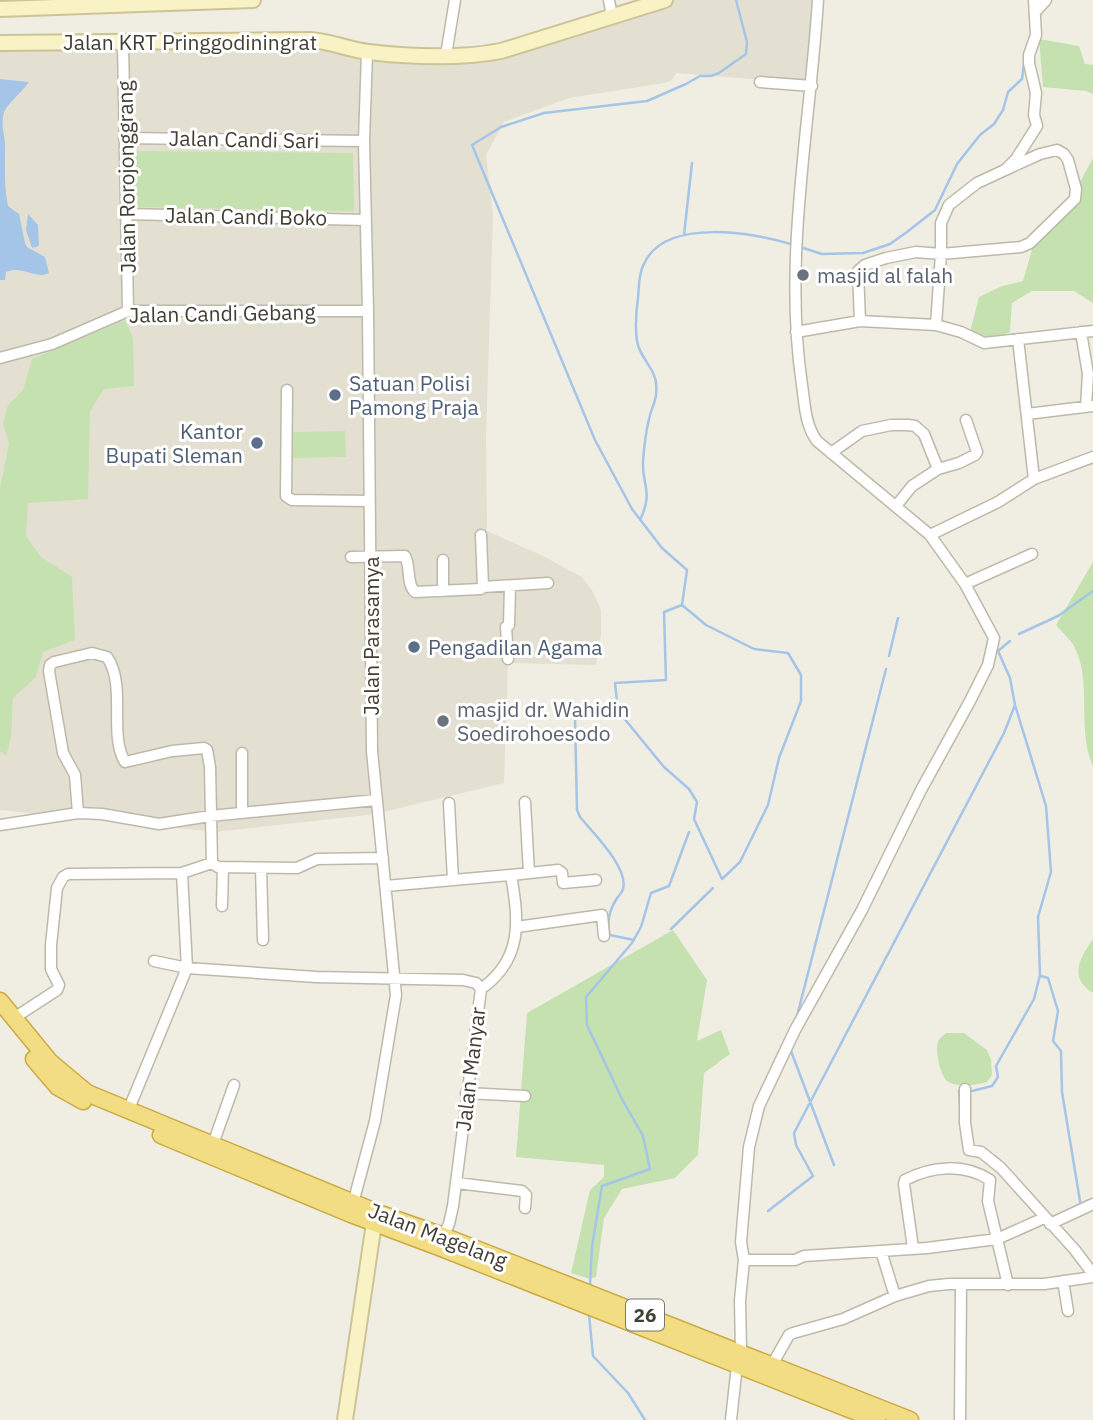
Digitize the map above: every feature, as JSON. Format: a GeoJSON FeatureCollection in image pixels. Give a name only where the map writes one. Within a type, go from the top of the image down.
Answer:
{"type":"FeatureCollection","features":[{"type":"Feature","properties":{"kind":"highway","name":"Jalan Magelang"},"geometry":{"type":"LineString","coordinates":[[0,1000],[7,1018],[58,1087],[80,1100],[739,1358],[772,1365],[910,1420]]}},
{"type":"Feature","properties":{"kind":"highway","name":"Jalan Magelang"},"geometry":{"type":"LineString","coordinates":[[7,1018],[69,1080],[87,1093],[213,1144],[352,1208]]}},
{"type":"Feature","properties":{"kind":"highway","name":"Jalan Magelang"},"geometry":{"type":"LineString","coordinates":[[376,1218],[443,1236],[739,1358],[877,1420]]}},
{"type":"Feature","properties":{"kind":"main road"},"geometry":{"type":"LineString","coordinates":[[0,9],[253,0]]}},
{"type":"Feature","properties":{"kind":"main road","name":"Jalan KRT Pringgodiningrat"},"geometry":{"type":"LineString","coordinates":[[0,44],[310,40],[329,41],[367,52],[473,55],[501,51],[665,0]]}},
{"type":"Feature","properties":{"kind":"main road"},"geometry":{"type":"LineString","coordinates":[[345,1420],[376,1218]]}},
{"type":"Feature","properties":{"kind":"street"},"geometry":{"type":"LineString","coordinates":[[446,55],[455,0]]}},
{"type":"Feature","properties":{"kind":"street"},"geometry":{"type":"LineString","coordinates":[[609,0],[612,17]]}},
{"type":"Feature","properties":{"kind":"street"},"geometry":{"type":"LineString","coordinates":[[731,1420],[739,1358],[744,1260],[741,1242],[753,1127],[767,1087],[988,665],[994,638],[965,583],[930,535],[817,441],[809,428],[798,358],[793,301],[818,0]]}},
{"type":"Feature","properties":{"kind":"street"},"geometry":{"type":"LineString","coordinates":[[1005,170],[1016,159],[1037,125],[1034,115],[1036,93],[1029,63],[1035,35],[1034,0]]}},
{"type":"Feature","properties":{"kind":"street"},"geometry":{"type":"LineString","coordinates":[[1035,12],[1046,0]]}},
{"type":"Feature","properties":{"kind":"street","name":"Jalan Rorojonggrang"},"geometry":{"type":"LineString","coordinates":[[123,43],[128,311]]}},
{"type":"Feature","properties":{"kind":"street","name":"Jalan Parasamya"},"geometry":{"type":"LineString","coordinates":[[352,1208],[375,1121],[393,1015],[395,978],[372,751],[368,311],[363,141],[367,52]]}},
{"type":"Feature","properties":{"kind":"street"},"geometry":{"type":"LineString","coordinates":[[760,82],[812,86]]}},
{"type":"Feature","properties":{"kind":"street","name":"Jalan Candi Sari"},"geometry":{"type":"LineString","coordinates":[[124,138],[363,141]]}},
{"type":"Feature","properties":{"kind":"street"},"geometry":{"type":"LineString","coordinates":[[860,321],[858,271],[865,265],[916,252],[942,254],[983,252],[1026,246],[1075,199],[1076,189],[1064,154],[1057,150],[1040,154],[977,183],[949,205],[941,223],[942,254],[936,325]]}},
{"type":"Feature","properties":{"kind":"street","name":"Jalan Candi Boko"},"geometry":{"type":"LineString","coordinates":[[127,214],[365,220]]}},
{"type":"Feature","properties":{"kind":"street","name":"Jalan Candi Gebang"},"geometry":{"type":"LineString","coordinates":[[0,358],[52,344],[128,311],[368,311]]}},
{"type":"Feature","properties":{"kind":"street"},"geometry":{"type":"LineString","coordinates":[[796,332],[860,321],[936,325],[985,343],[1093,331]]}},
{"type":"Feature","properties":{"kind":"street"},"geometry":{"type":"LineString","coordinates":[[1027,414],[1090,407],[1081,332]]}},
{"type":"Feature","properties":{"kind":"street"},"geometry":{"type":"LineString","coordinates":[[1018,340],[1034,479]]}},
{"type":"Feature","properties":{"kind":"street"},"geometry":{"type":"LineString","coordinates":[[287,390],[286,496],[292,500],[369,501]]}},
{"type":"Feature","properties":{"kind":"street"},"geometry":{"type":"LineString","coordinates":[[896,506],[912,486],[938,469],[975,455],[967,420]]}},
{"type":"Feature","properties":{"kind":"street"},"geometry":{"type":"LineString","coordinates":[[831,453],[862,431],[884,426],[915,426],[923,434],[938,469]]}},
{"type":"Feature","properties":{"kind":"street"},"geometry":{"type":"LineString","coordinates":[[930,535],[998,502],[1034,479],[1093,457]]}},
{"type":"Feature","properties":{"kind":"street"},"geometry":{"type":"LineString","coordinates":[[481,535],[484,587]]}},
{"type":"Feature","properties":{"kind":"street"},"geometry":{"type":"LineString","coordinates":[[965,583],[1032,554]]}},
{"type":"Feature","properties":{"kind":"street"},"geometry":{"type":"LineString","coordinates":[[351,557],[405,556],[412,591],[548,583]]}},
{"type":"Feature","properties":{"kind":"street"},"geometry":{"type":"LineString","coordinates":[[443,560],[443,591]]}},
{"type":"Feature","properties":{"kind":"street"},"geometry":{"type":"LineString","coordinates":[[508,659],[506,627],[509,625],[510,587]]}},
{"type":"Feature","properties":{"kind":"street"},"geometry":{"type":"LineString","coordinates":[[78,813],[75,775],[63,753],[49,671],[54,662],[92,653],[107,657],[117,676],[117,714],[125,762],[172,751],[207,750],[210,767],[212,863]]}},
{"type":"Feature","properties":{"kind":"street"},"geometry":{"type":"LineString","coordinates":[[242,753],[242,813]]}},
{"type":"Feature","properties":{"kind":"street"},"geometry":{"type":"LineString","coordinates":[[0,825],[78,813],[102,814],[159,824],[210,816],[376,800]]}},
{"type":"Feature","properties":{"kind":"street"},"geometry":{"type":"LineString","coordinates":[[525,802],[528,873]]}},
{"type":"Feature","properties":{"kind":"street"},"geometry":{"type":"LineString","coordinates":[[449,803],[453,880]]}},
{"type":"Feature","properties":{"kind":"street"},"geometry":{"type":"LineString","coordinates":[[7,1018],[57,990],[59,985],[51,969],[51,945],[57,888],[68,874],[182,873],[212,863],[223,867],[297,868],[317,859],[383,858]]}},
{"type":"Feature","properties":{"kind":"street"},"geometry":{"type":"LineString","coordinates":[[222,906],[223,867]]}},
{"type":"Feature","properties":{"kind":"street"},"geometry":{"type":"LineString","coordinates":[[261,868],[263,940]]}},
{"type":"Feature","properties":{"kind":"street"},"geometry":{"type":"LineString","coordinates":[[386,886],[558,870],[562,873],[563,883],[596,880]]}},
{"type":"Feature","properties":{"kind":"street"},"geometry":{"type":"LineString","coordinates":[[128,1111],[187,968],[182,873]]}},
{"type":"Feature","properties":{"kind":"street"},"geometry":{"type":"LineString","coordinates":[[481,989],[509,960],[517,927],[511,875]]}},
{"type":"Feature","properties":{"kind":"street"},"geometry":{"type":"LineString","coordinates":[[517,927],[602,915],[604,936]]}},
{"type":"Feature","properties":{"kind":"street","name":"Jalan Manyar"},"geometry":{"type":"LineString","coordinates":[[154,961],[187,968],[316,977],[463,980],[476,984],[481,989],[457,1184],[450,1224],[443,1236]]}},
{"type":"Feature","properties":{"kind":"street"},"geometry":{"type":"LineString","coordinates":[[213,1144],[234,1086]]}},
{"type":"Feature","properties":{"kind":"street"},"geometry":{"type":"LineString","coordinates":[[772,1365],[789,1335],[844,1319],[895,1296],[929,1286],[1008,1285],[1093,1276],[1075,1250],[990,1158],[981,1152],[969,1150],[965,1123],[965,1089]]}},
{"type":"Feature","properties":{"kind":"street"},"geometry":{"type":"LineString","coordinates":[[466,1094],[525,1096]]}},
{"type":"Feature","properties":{"kind":"street"},"geometry":{"type":"LineString","coordinates":[[913,1248],[904,1182],[936,1168],[966,1170],[989,1178],[988,1201],[1008,1285]]}},
{"type":"Feature","properties":{"kind":"street"},"geometry":{"type":"LineString","coordinates":[[457,1184],[522,1191],[526,1195],[525,1209]]}},
{"type":"Feature","properties":{"kind":"street"},"geometry":{"type":"LineString","coordinates":[[744,1260],[795,1260],[804,1256],[997,1239],[1093,1204]]}},
{"type":"Feature","properties":{"kind":"street"},"geometry":{"type":"LineString","coordinates":[[881,1251],[895,1296]]}},
{"type":"Feature","properties":{"kind":"street"},"geometry":{"type":"LineString","coordinates":[[1063,1281],[1068,1311]]}},
{"type":"Feature","properties":{"kind":"street"},"geometry":{"type":"LineString","coordinates":[[960,1420],[961,1284]]}},
{"type":"Feature","properties":{"kind":"shaded area"},"geometry":{"type":"Polygon","coordinates":[[[665,0],[819,0],[812,84],[676,73],[672,80],[664,83],[569,98],[504,122],[486,155],[493,215],[486,437],[487,531],[582,577],[601,610],[601,634],[596,665],[508,663],[504,783],[375,814],[216,832],[0,810],[0,44],[347,46],[473,55],[665,0]]]}},
{"type":"Feature","properties":{"kind":"green space"},"geometry":{"type":"Polygon","coordinates":[[[1039,39],[1079,46],[1085,64],[1093,65],[1093,94],[1043,87],[1039,39]]]}},
{"type":"Feature","properties":{"kind":"green space"},"geometry":{"type":"Polygon","coordinates":[[[134,151],[353,153],[354,211],[134,207],[134,151]]]}},
{"type":"Feature","properties":{"kind":"green space"},"geometry":{"type":"Polygon","coordinates":[[[1093,158],[1093,303],[1074,291],[1032,291],[1012,303],[1010,332],[990,337],[970,332],[979,297],[1002,286],[1023,281],[1033,246],[1057,224],[1093,158]]]}},
{"type":"Feature","properties":{"kind":"green space"},"geometry":{"type":"Polygon","coordinates":[[[125,320],[133,338],[134,386],[104,389],[90,411],[88,499],[28,503],[26,536],[41,557],[72,577],[75,640],[43,652],[36,677],[13,698],[11,734],[6,755],[0,752],[0,488],[9,444],[3,424],[8,405],[23,390],[32,359],[125,320]]]}},
{"type":"Feature","properties":{"kind":"green space"},"geometry":{"type":"Polygon","coordinates":[[[345,431],[346,457],[292,458],[292,432],[345,431]]]}},
{"type":"Feature","properties":{"kind":"green space"},"geometry":{"type":"Polygon","coordinates":[[[1093,562],[1093,766],[1086,737],[1080,660],[1072,643],[1056,625],[1093,562]]]}},
{"type":"Feature","properties":{"kind":"green space"},"geometry":{"type":"Polygon","coordinates":[[[673,930],[707,980],[697,1041],[721,1030],[730,1054],[704,1073],[698,1155],[675,1178],[622,1189],[604,1218],[596,1277],[590,1279],[571,1273],[590,1190],[604,1177],[604,1165],[516,1157],[527,1013],[673,930]]]}},
{"type":"Feature","properties":{"kind":"green space"},"geometry":{"type":"Polygon","coordinates":[[[1093,939],[1093,993],[1081,980],[1079,967],[1093,939]]]}},
{"type":"Feature","properties":{"kind":"green space"},"geometry":{"type":"Polygon","coordinates":[[[946,1033],[964,1033],[987,1050],[992,1075],[987,1082],[961,1085],[944,1078],[937,1046],[946,1033]]]}},
{"type":"Feature","properties":{"kind":"water"},"geometry":{"type":"Polygon","coordinates":[[[0,79],[29,82],[4,112],[6,192],[8,206],[19,214],[27,247],[45,257],[49,273],[38,275],[12,270],[6,272],[5,280],[0,280],[0,79]]]}},
{"type":"Feature","properties":{"kind":"water"},"geometry":{"type":"Polygon","coordinates":[[[28,214],[38,225],[39,246],[32,248],[26,230],[28,214]]]}},
{"type":"Feature","properties":{"kind":"waterway"},"geometry":{"type":"LineString","coordinates":[[682,605],[664,612],[666,680],[615,683],[618,711],[664,767],[689,789],[697,802],[694,819],[722,879],[740,862],[768,805],[779,758],[801,701],[801,675],[788,653],[754,649],[706,625],[682,605],[687,570],[662,548],[632,509],[595,440],[472,145],[501,127],[544,113],[647,101],[700,76],[719,73],[746,54],[747,42],[736,0]]}},
{"type":"Feature","properties":{"kind":"waterway"},"geometry":{"type":"LineString","coordinates":[[800,247],[822,254],[863,253],[890,244],[935,210],[957,164],[980,135],[994,124],[1003,110],[1008,92],[1022,79],[1025,56]]}},
{"type":"Feature","properties":{"kind":"waterway"},"geometry":{"type":"LineString","coordinates":[[684,235],[692,163]]}},
{"type":"Feature","properties":{"kind":"waterway"},"geometry":{"type":"LineString","coordinates":[[641,518],[647,495],[643,461],[656,389],[655,378],[638,347],[636,336],[639,284],[645,262],[656,248],[672,239],[692,234],[736,233],[794,245]]}},
{"type":"Feature","properties":{"kind":"waterway"},"geometry":{"type":"LineString","coordinates":[[1019,634],[1058,616],[1093,591]]}},
{"type":"Feature","properties":{"kind":"waterway"},"geometry":{"type":"LineString","coordinates":[[889,656],[898,618]]}},
{"type":"Feature","properties":{"kind":"waterway"},"geometry":{"type":"LineString","coordinates":[[768,1211],[813,1176],[796,1145],[794,1133],[1004,733],[1015,705],[1010,678],[998,651],[1010,641]]}},
{"type":"Feature","properties":{"kind":"waterway"},"geometry":{"type":"LineString","coordinates":[[797,1016],[886,669]]}},
{"type":"Feature","properties":{"kind":"waterway"},"geometry":{"type":"LineString","coordinates":[[972,1091],[992,1086],[998,1077],[996,1066],[1034,999],[1040,975],[1038,917],[1051,872],[1046,806],[1015,705]]}},
{"type":"Feature","properties":{"kind":"waterway"},"geometry":{"type":"LineString","coordinates":[[575,718],[577,810],[615,861],[623,881],[623,890],[609,916],[610,935],[634,940]]}},
{"type":"Feature","properties":{"kind":"waterway"},"geometry":{"type":"LineString","coordinates":[[590,1286],[592,1246],[602,1186],[650,1169],[643,1136],[587,1025],[586,997],[632,943],[641,927],[651,893],[669,886],[689,832]]}},
{"type":"Feature","properties":{"kind":"waterway"},"geometry":{"type":"LineString","coordinates":[[671,929],[713,888]]}},
{"type":"Feature","properties":{"kind":"waterway"},"geometry":{"type":"LineString","coordinates":[[1041,976],[1048,978],[1058,1011],[1053,1041],[1061,1051],[1062,1092],[1081,1207]]}},
{"type":"Feature","properties":{"kind":"waterway"},"geometry":{"type":"LineString","coordinates":[[791,1051],[834,1165]]}},
{"type":"Feature","properties":{"kind":"waterway"},"geometry":{"type":"LineString","coordinates":[[959,1091],[960,1105]]}},
{"type":"Feature","properties":{"kind":"waterway"},"geometry":{"type":"LineString","coordinates":[[995,1156],[1001,1162]]}},
{"type":"Feature","properties":{"kind":"waterway"},"geometry":{"type":"LineString","coordinates":[[589,1314],[593,1356],[628,1393],[645,1420]]}},
{"type":"Feature","properties":{"kind":"place","name":"masjid al falah"},"geometry":{"type":"Point","coordinates":[803,275]}},
{"type":"Feature","properties":{"kind":"place","name":"Satuan Polisi Pamong Praja"},"geometry":{"type":"Point","coordinates":[335,395]}},
{"type":"Feature","properties":{"kind":"place","name":"Kantor Bupati Sleman"},"geometry":{"type":"Point","coordinates":[257,443]}},
{"type":"Feature","properties":{"kind":"place","name":"Pengadilan Agama"},"geometry":{"type":"Point","coordinates":[414,647]}},
{"type":"Feature","properties":{"kind":"place","name":"masjid dr. Wahidin Soedirohoesodo"},"geometry":{"type":"Point","coordinates":[443,721]}}]}
